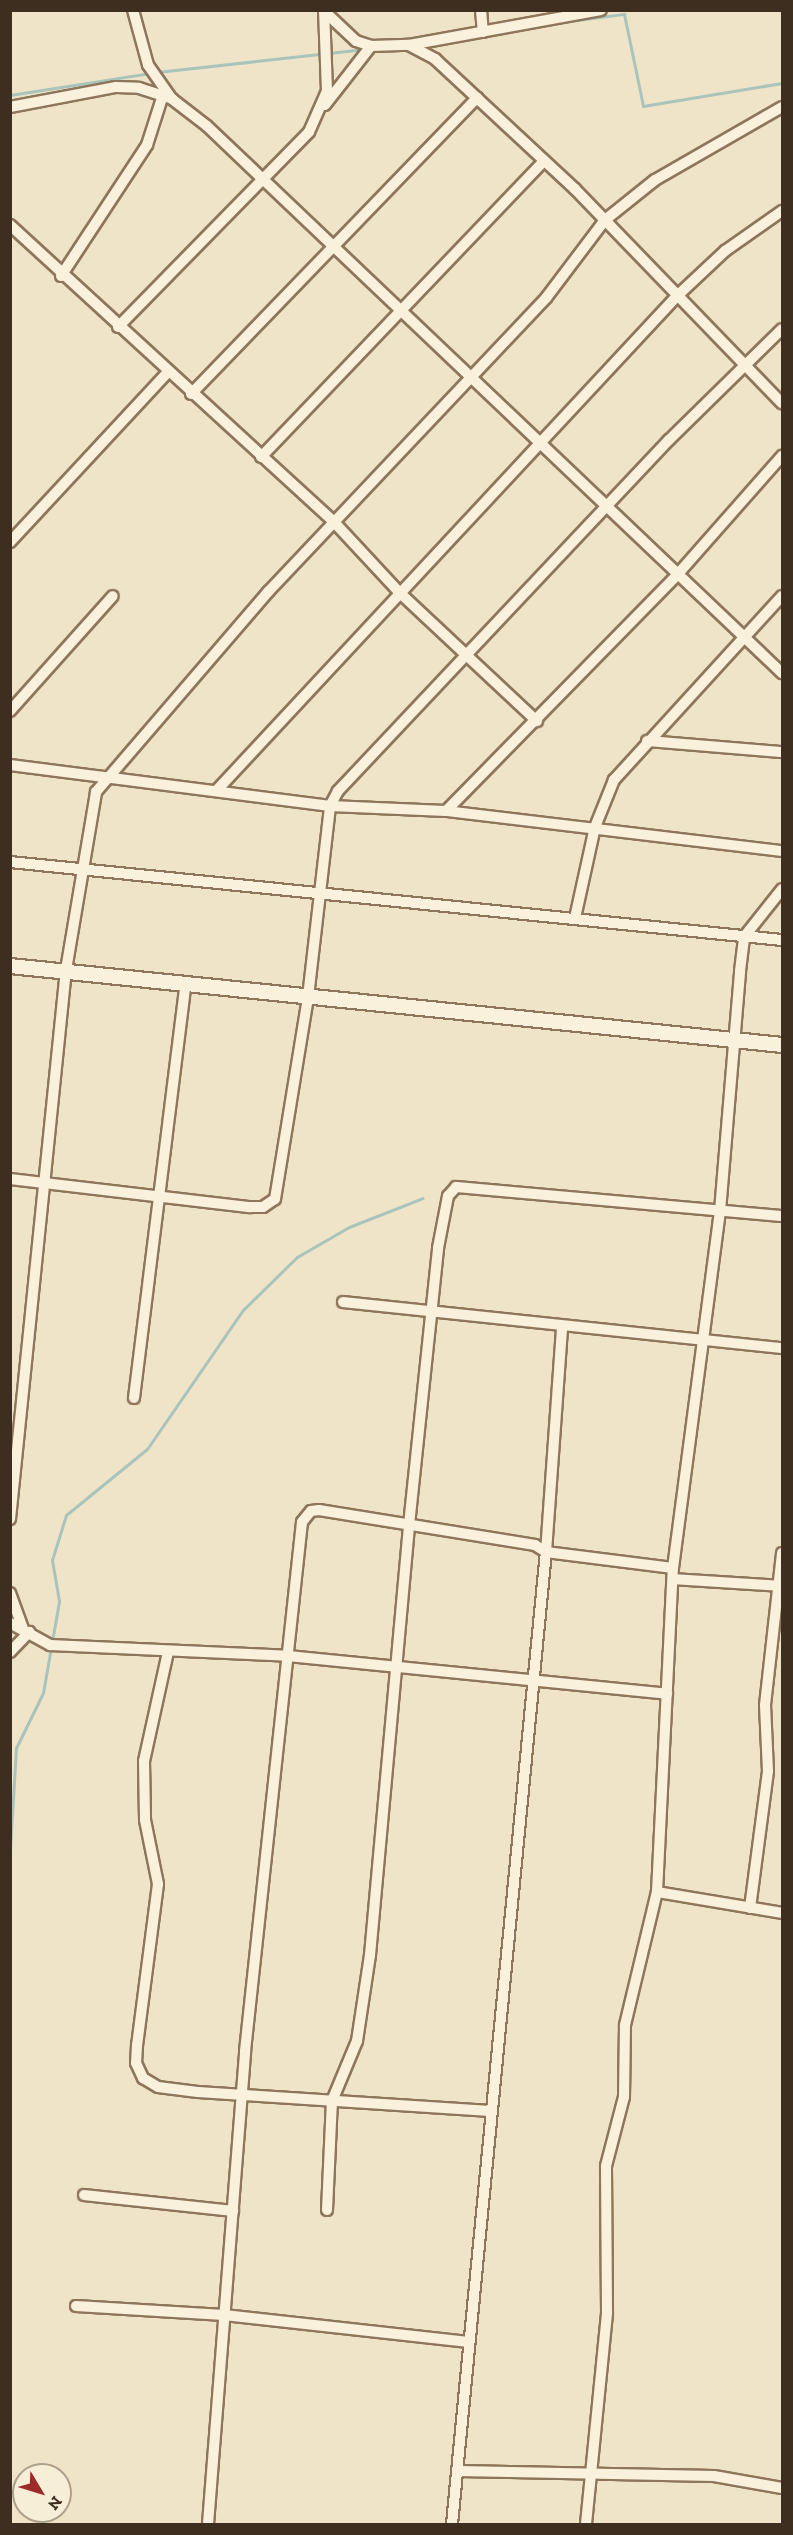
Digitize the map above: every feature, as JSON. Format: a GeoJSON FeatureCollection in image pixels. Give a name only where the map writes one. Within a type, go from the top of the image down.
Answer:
{"type":"FeatureCollection","features":[{"type":"Feature","properties":{"kind":"main road"},"geometry":{"type":"LineString","coordinates":[[10,966],[66,969],[308,997],[783,1045]]}},
{"type":"Feature","properties":{"kind":"street"},"geometry":{"type":"LineString","coordinates":[[133,10],[148,65],[167,97],[207,126],[259,179],[337,248],[402,313],[783,673]]}},
{"type":"Feature","properties":{"kind":"street"},"geometry":{"type":"LineString","coordinates":[[481,10],[483,32]]}},
{"type":"Feature","properties":{"kind":"street"},"geometry":{"type":"LineString","coordinates":[[324,11],[339,30],[371,46],[410,45],[601,10]]}},
{"type":"Feature","properties":{"kind":"street"},"geometry":{"type":"LineString","coordinates":[[321,111],[329,68],[324,11]]}},
{"type":"Feature","properties":{"kind":"street"},"geometry":{"type":"LineString","coordinates":[[410,45],[435,59],[544,161],[605,220],[783,403]]}},
{"type":"Feature","properties":{"kind":"street"},"geometry":{"type":"LineString","coordinates":[[118,327],[259,179],[309,132],[321,111],[371,46]]}},
{"type":"Feature","properties":{"kind":"street"},"geometry":{"type":"LineString","coordinates":[[10,107],[116,87],[167,97]]}},
{"type":"Feature","properties":{"kind":"street"},"geometry":{"type":"LineString","coordinates":[[62,276],[147,145],[167,97]]}},
{"type":"Feature","properties":{"kind":"street"},"geometry":{"type":"LineString","coordinates":[[191,394],[337,248],[477,98]]}},
{"type":"Feature","properties":{"kind":"street"},"geometry":{"type":"LineString","coordinates":[[10,1519],[46,1184],[66,969],[96,792],[105,776],[334,522],[472,379],[563,278],[605,220],[655,180],[783,107]]}},
{"type":"Feature","properties":{"kind":"street"},"geometry":{"type":"LineString","coordinates":[[261,457],[402,313],[544,161]]}},
{"type":"Feature","properties":{"kind":"street"},"geometry":{"type":"LineString","coordinates":[[217,789],[399,592],[541,445],[677,296],[725,251],[783,211]]}},
{"type":"Feature","properties":{"kind":"street"},"geometry":{"type":"LineString","coordinates":[[10,225],[167,373],[334,522],[399,592],[537,721]]}},
{"type":"Feature","properties":{"kind":"street"},"geometry":{"type":"LineString","coordinates":[[10,1179],[162,1194],[250,1207],[263,1207],[275,1198],[308,997],[322,893],[330,806],[348,779],[745,364],[783,329]]}},
{"type":"Feature","properties":{"kind":"street"},"geometry":{"type":"LineString","coordinates":[[10,542],[167,373]]}},
{"type":"Feature","properties":{"kind":"street"},"geometry":{"type":"LineString","coordinates":[[446,811],[537,721],[677,575],[783,456]]}},
{"type":"Feature","properties":{"kind":"street"},"geometry":{"type":"LineString","coordinates":[[10,711],[113,596]]}},
{"type":"Feature","properties":{"kind":"street"},"geometry":{"type":"LineString","coordinates":[[575,918],[595,826],[614,780],[647,741],[783,596]]}},
{"type":"Feature","properties":{"kind":"street"},"geometry":{"type":"LineString","coordinates":[[647,741],[783,752]]}},
{"type":"Feature","properties":{"kind":"street"},"geometry":{"type":"LineString","coordinates":[[10,765],[217,789],[330,806],[446,811],[595,826],[783,851]]}},
{"type":"Feature","properties":{"kind":"street"},"geometry":{"type":"LineString","coordinates":[[10,862],[783,940]]}},
{"type":"Feature","properties":{"kind":"street"},"geometry":{"type":"LineString","coordinates":[[586,2524],[607,2312],[606,2166],[623,2105],[625,2025],[657,1892],[673,1573],[720,1211],[744,937],[783,890]]}},
{"type":"Feature","properties":{"kind":"street"},"geometry":{"type":"LineString","coordinates":[[134,1398],[162,1194],[186,983]]}},
{"type":"Feature","properties":{"kind":"street"},"geometry":{"type":"LineString","coordinates":[[327,2210],[332,2101],[355,2049],[366,1988],[399,1667],[409,1525],[434,1314],[442,1216],[456,1187],[783,1216]]}},
{"type":"Feature","properties":{"kind":"street"},"geometry":{"type":"LineString","coordinates":[[343,1302],[434,1314],[783,1348]]}},
{"type":"Feature","properties":{"kind":"street"},"geometry":{"type":"LineString","coordinates":[[452,2524],[459,2471],[490,2111],[546,1552],[562,1327]]}},
{"type":"Feature","properties":{"kind":"street"},"geometry":{"type":"LineString","coordinates":[[208,2524],[242,2095],[288,1656],[306,1515],[319,1510],[535,1545],[546,1552],[673,1573],[781,1586]]}},
{"type":"Feature","properties":{"kind":"street"},"geometry":{"type":"LineString","coordinates":[[750,1908],[768,1771],[765,1705],[781,1586],[783,1553]]}},
{"type":"Feature","properties":{"kind":"street"},"geometry":{"type":"LineString","coordinates":[[10,1593],[26,1630]]}},
{"type":"Feature","properties":{"kind":"street"},"geometry":{"type":"LineString","coordinates":[[10,1623],[50,1645],[288,1656],[667,1694]]}},
{"type":"Feature","properties":{"kind":"street"},"geometry":{"type":"LineString","coordinates":[[10,1652],[26,1630]]}},
{"type":"Feature","properties":{"kind":"street"},"geometry":{"type":"LineString","coordinates":[[168,1652],[144,1761],[144,1811],[158,1884],[136,2063],[143,2078],[158,2087],[242,2095],[490,2111]]}},
{"type":"Feature","properties":{"kind":"street"},"geometry":{"type":"LineString","coordinates":[[657,1892],[783,1913]]}},
{"type":"Feature","properties":{"kind":"street"},"geometry":{"type":"LineString","coordinates":[[84,2195],[233,2211]]}},
{"type":"Feature","properties":{"kind":"street"},"geometry":{"type":"LineString","coordinates":[[76,2306],[224,2315],[469,2342]]}},
{"type":"Feature","properties":{"kind":"street"},"geometry":{"type":"LineString","coordinates":[[459,2471],[591,2476],[714,2476],[783,2488]]}},
{"type":"Feature","properties":{"kind":"waterway"},"geometry":{"type":"LineString","coordinates":[[562,22],[624,14],[643,106],[782,83]]}},
{"type":"Feature","properties":{"kind":"waterway"},"geometry":{"type":"LineString","coordinates":[[157,72],[365,49]]}},
{"type":"Feature","properties":{"kind":"waterway"},"geometry":{"type":"LineString","coordinates":[[10,95],[151,73]]}},
{"type":"Feature","properties":{"kind":"waterway"},"geometry":{"type":"LineString","coordinates":[[10,1849],[16,1748],[43,1693],[59,1601],[52,1560],[66,1515],[147,1449],[243,1310],[297,1257],[349,1227],[423,1198]]}}]}
